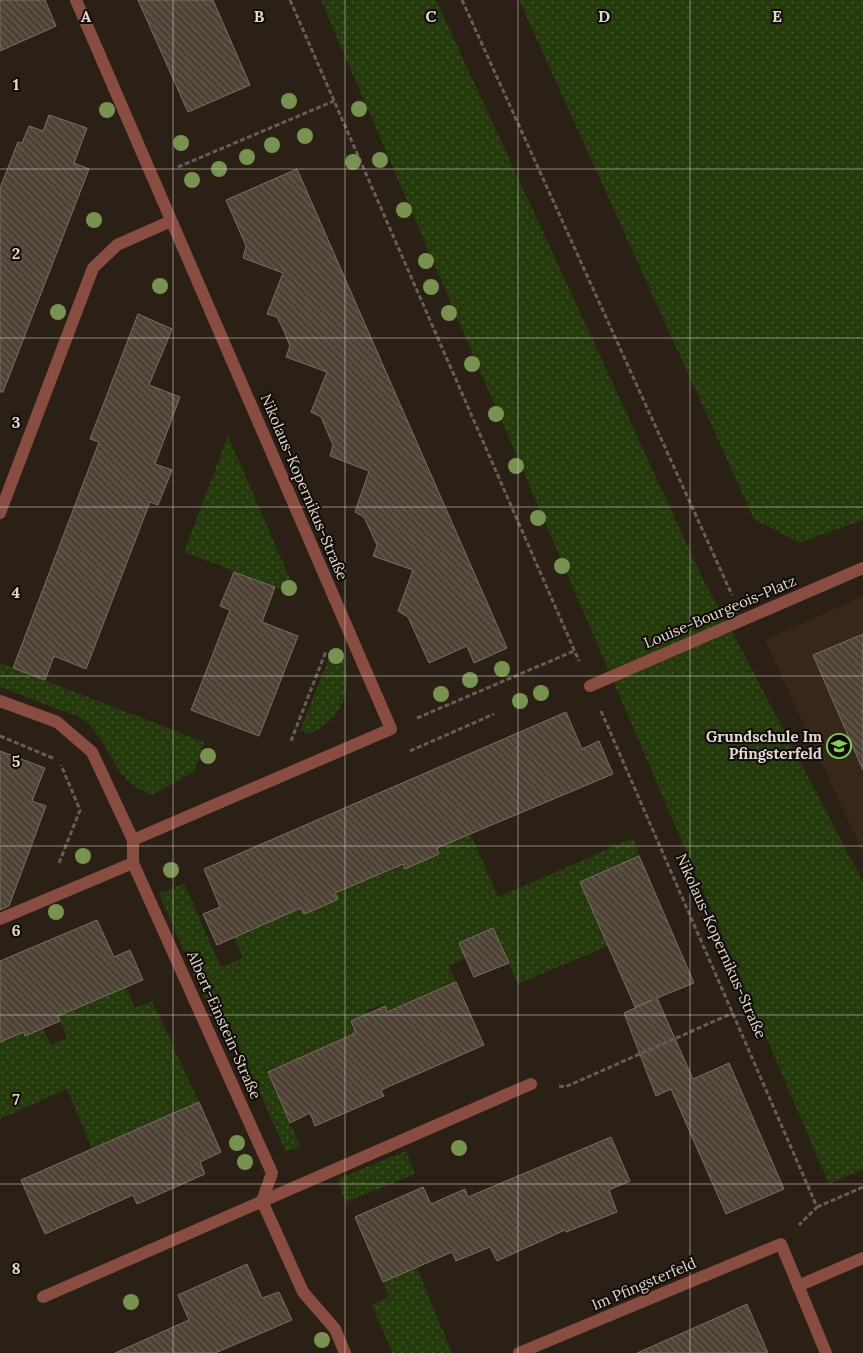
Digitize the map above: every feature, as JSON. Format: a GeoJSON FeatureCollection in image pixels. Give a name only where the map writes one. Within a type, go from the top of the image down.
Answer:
{"type":"FeatureCollection","features":[{"type":"Feature","properties":{"kind":"street","name":"Nikolaus-Kopernikus-Straße"},"geometry":{"type":"LineString","coordinates":[[76,0],[391,729]]}},
{"type":"Feature","properties":{"kind":"street"},"geometry":{"type":"LineString","coordinates":[[0,513],[93,268],[117,245],[171,220]]}},
{"type":"Feature","properties":{"kind":"street","name":"Louise-Bourgeois-Platz"},"geometry":{"type":"LineString","coordinates":[[590,686],[863,568]]}},
{"type":"Feature","properties":{"kind":"street","name":"Albert-Einstein-Straße"},"geometry":{"type":"LineString","coordinates":[[0,701],[57,722],[92,752],[133,840],[133,862],[272,1174],[262,1201]]}},
{"type":"Feature","properties":{"kind":"street"},"geometry":{"type":"LineString","coordinates":[[133,840],[391,729]]}},
{"type":"Feature","properties":{"kind":"street"},"geometry":{"type":"LineString","coordinates":[[0,919],[133,862]]}},
{"type":"Feature","properties":{"kind":"street"},"geometry":{"type":"LineString","coordinates":[[43,1297],[532,1084]]}},
{"type":"Feature","properties":{"kind":"street"},"geometry":{"type":"LineString","coordinates":[[262,1201],[303,1292],[335,1329],[346,1353]]}},
{"type":"Feature","properties":{"kind":"street"},"geometry":{"type":"LineString","coordinates":[[781,1244],[826,1353]]}},
{"type":"Feature","properties":{"kind":"street","name":"Im Pfingsterfeld"},"geometry":{"type":"LineString","coordinates":[[519,1353],[781,1244]]}},
{"type":"Feature","properties":{"kind":"street"},"geometry":{"type":"LineString","coordinates":[[798,1286],[863,1258]]}},
{"type":"Feature","properties":{"kind":"path","name":"Nikolaus-Kopernikus-Straße"},"geometry":{"type":"LineString","coordinates":[[290,0],[817,1207]]}},
{"type":"Feature","properties":{"kind":"path"},"geometry":{"type":"LineString","coordinates":[[462,0],[743,619]]}},
{"type":"Feature","properties":{"kind":"path"},"geometry":{"type":"LineString","coordinates":[[153,178],[334,101]]}},
{"type":"Feature","properties":{"kind":"path"},"geometry":{"type":"LineString","coordinates":[[276,779],[341,612]]}},
{"type":"Feature","properties":{"kind":"path"},"geometry":{"type":"LineString","coordinates":[[391,729],[575,651]]}},
{"type":"Feature","properties":{"kind":"path"},"geometry":{"type":"LineString","coordinates":[[0,736],[60,761],[80,810],[45,900]]}},
{"type":"Feature","properties":{"kind":"path"},"geometry":{"type":"LineString","coordinates":[[532,1084],[565,1087],[732,1014]]}},
{"type":"Feature","properties":{"kind":"path"},"geometry":{"type":"LineString","coordinates":[[781,1244],[817,1207],[863,1187]]}},
{"type":"Feature","properties":{"kind":"shaded area","name":"Grundschule Im Pfingsterfeld"},"geometry":{"type":"Polygon","coordinates":[[[863,596],[863,852],[765,640],[863,596]]]}},
{"type":"Feature","properties":{"kind":"green space"},"geometry":{"type":"Polygon","coordinates":[[[321,0],[436,0],[703,579],[863,882],[863,1169],[829,1184],[321,0]]]}},
{"type":"Feature","properties":{"kind":"green space"},"geometry":{"type":"Polygon","coordinates":[[[519,0],[863,0],[863,520],[800,543],[754,519],[519,0]]]}},
{"type":"Feature","properties":{"kind":"green space"},"geometry":{"type":"Polygon","coordinates":[[[228,436],[297,595],[184,552],[228,436]]]}},
{"type":"Feature","properties":{"kind":"green space"},"geometry":{"type":"Polygon","coordinates":[[[332,651],[344,655],[347,680],[343,702],[338,712],[330,720],[321,728],[309,734],[300,730],[332,651]]]}},
{"type":"Feature","properties":{"kind":"green space"},"geometry":{"type":"Polygon","coordinates":[[[0,663],[204,742],[195,771],[153,795],[139,789],[121,773],[95,731],[85,721],[72,714],[0,687],[0,663]]]}},
{"type":"Feature","properties":{"kind":"green space"},"geometry":{"type":"Polygon","coordinates":[[[470,833],[498,897],[633,838],[640,856],[580,882],[608,946],[518,984],[493,928],[466,958],[449,966],[456,982],[387,1012],[383,1004],[367,1011],[368,1013],[351,1021],[356,1033],[268,1072],[263,1063],[300,1146],[286,1152],[226,1017],[215,1022],[159,894],[184,883],[221,967],[243,958],[234,937],[301,908],[321,907],[338,899],[335,893],[403,864],[405,868],[439,854],[437,848],[470,833]]]}},
{"type":"Feature","properties":{"kind":"green space"},"geometry":{"type":"Polygon","coordinates":[[[126,987],[135,1008],[152,1001],[199,1102],[92,1149],[67,1089],[0,1119],[0,1042],[24,1032],[25,1035],[43,1028],[51,1045],[67,1038],[58,1016],[126,987]]]}},
{"type":"Feature","properties":{"kind":"green space"},"geometry":{"type":"Polygon","coordinates":[[[406,1151],[415,1174],[346,1202],[337,1179],[406,1151]]]}},
{"type":"Feature","properties":{"kind":"green space"},"geometry":{"type":"Polygon","coordinates":[[[416,1266],[452,1353],[392,1353],[372,1304],[389,1297],[382,1280],[416,1266]]]}},
{"type":"Feature","properties":{"kind":"building"},"geometry":{"type":"Polygon","coordinates":[[[0,0],[45,0],[56,26],[0,51],[0,0]]]}},
{"type":"Feature","properties":{"kind":"building"},"geometry":{"type":"Polygon","coordinates":[[[138,0],[213,0],[250,85],[188,112],[138,0]]]}},
{"type":"Feature","properties":{"kind":"building"},"geometry":{"type":"Polygon","coordinates":[[[49,115],[87,128],[74,163],[89,169],[3,392],[0,392],[0,188],[18,142],[22,143],[29,126],[43,131],[49,115]]]}},
{"type":"Feature","properties":{"kind":"building"},"geometry":{"type":"Polygon","coordinates":[[[297,169],[507,648],[474,663],[467,646],[429,663],[408,617],[398,611],[413,570],[373,556],[377,545],[364,517],[355,512],[369,471],[330,456],[333,445],[321,417],[311,412],[327,372],[286,357],[290,346],[284,331],[277,317],[267,314],[283,273],[243,258],[246,246],[226,200],[297,169]]]}},
{"type":"Feature","properties":{"kind":"building"},"geometry":{"type":"Polygon","coordinates":[[[138,314],[172,329],[149,385],[180,397],[155,464],[172,470],[158,505],[150,502],[86,669],[54,656],[45,680],[13,668],[99,442],[90,439],[138,314]]]}},
{"type":"Feature","properties":{"kind":"building"},"geometry":{"type":"Polygon","coordinates":[[[234,572],[275,587],[262,622],[298,636],[259,736],[191,710],[230,610],[220,606],[234,572]]]}},
{"type":"Feature","properties":{"kind":"building"},"geometry":{"type":"Polygon","coordinates":[[[863,634],[863,770],[813,655],[863,634]]]}},
{"type":"Feature","properties":{"kind":"building"},"geometry":{"type":"Polygon","coordinates":[[[566,712],[582,749],[599,741],[613,774],[437,848],[439,854],[405,869],[403,864],[335,893],[338,899],[321,907],[304,914],[301,908],[217,945],[203,914],[220,907],[204,869],[566,712]]]}},
{"type":"Feature","properties":{"kind":"building"},"geometry":{"type":"Polygon","coordinates":[[[0,751],[45,768],[32,801],[46,806],[9,906],[0,910],[0,751]]]}},
{"type":"Feature","properties":{"kind":"building"},"geometry":{"type":"Polygon","coordinates":[[[639,856],[694,983],[657,998],[693,1079],[729,1063],[784,1189],[726,1214],[671,1089],[656,1096],[624,1013],[652,1000],[635,1007],[580,882],[639,856]]]}},
{"type":"Feature","properties":{"kind":"building"},"geometry":{"type":"Polygon","coordinates":[[[97,920],[114,957],[130,950],[143,980],[58,1016],[60,1021],[25,1036],[24,1032],[0,1042],[0,961],[97,920]]]}},
{"type":"Feature","properties":{"kind":"building"},"geometry":{"type":"Polygon","coordinates":[[[493,928],[509,963],[474,977],[459,943],[493,928]]]}},
{"type":"Feature","properties":{"kind":"building"},"geometry":{"type":"Polygon","coordinates":[[[456,982],[484,1045],[381,1090],[384,1096],[315,1126],[310,1113],[290,1123],[268,1072],[356,1033],[351,1021],[385,1006],[387,1012],[456,982]]]}},
{"type":"Feature","properties":{"kind":"building"},"geometry":{"type":"Polygon","coordinates":[[[199,1102],[221,1152],[200,1162],[205,1174],[137,1204],[133,1195],[45,1234],[21,1180],[199,1102]]]}},
{"type":"Feature","properties":{"kind":"building"},"geometry":{"type":"Polygon","coordinates":[[[611,1137],[630,1181],[609,1190],[617,1212],[566,1232],[565,1230],[497,1261],[490,1247],[456,1261],[452,1252],[383,1282],[355,1217],[423,1187],[431,1204],[465,1189],[468,1197],[611,1137]]]}},
{"type":"Feature","properties":{"kind":"building"},"geometry":{"type":"Polygon","coordinates":[[[247,1264],[262,1298],[279,1292],[292,1320],[215,1353],[115,1353],[189,1320],[178,1295],[247,1264]]]}},
{"type":"Feature","properties":{"kind":"building"},"geometry":{"type":"Polygon","coordinates":[[[747,1304],[768,1353],[637,1353],[712,1320],[747,1304]]]}},
{"type":"Feature","properties":{"kind":"place","name":"Grundschule Im Pfingsterfeld"},"geometry":{"type":"Point","coordinates":[839,746]}}]}
